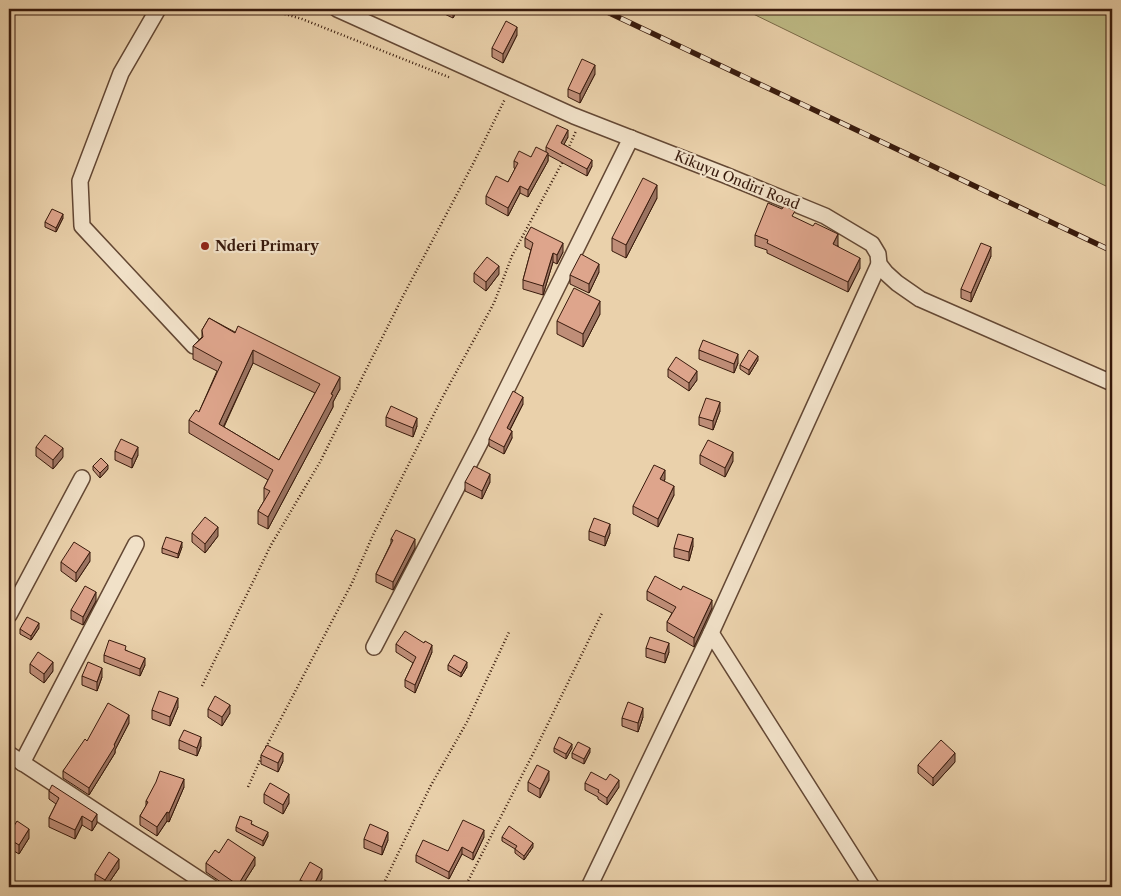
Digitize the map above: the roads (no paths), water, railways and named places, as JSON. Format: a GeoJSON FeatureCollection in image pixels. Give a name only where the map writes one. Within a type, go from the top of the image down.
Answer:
{"type":"FeatureCollection","features":[{"type":"Feature","properties":{"kind":"street"},"geometry":{"type":"LineString","coordinates":[[158,9],[121,73],[80,181],[82,226],[194,346]]}},
{"type":"Feature","properties":{"kind":"street","name":"Kikuyu Ondiri Road"},"geometry":{"type":"LineString","coordinates":[[337,9],[574,116],[825,216],[872,244],[878,254],[879,264],[897,283],[920,299],[1112,383]]}},
{"type":"Feature","properties":{"kind":"street"},"geometry":{"type":"LineString","coordinates":[[374,647],[483,437],[631,138]]}},
{"type":"Feature","properties":{"kind":"street"},"geometry":{"type":"LineString","coordinates":[[588,887],[710,633],[879,264]]}},
{"type":"Feature","properties":{"kind":"street"},"geometry":{"type":"LineString","coordinates":[[9,615],[82,478]]}},
{"type":"Feature","properties":{"kind":"street"},"geometry":{"type":"LineString","coordinates":[[22,763],[136,544]]}},
{"type":"Feature","properties":{"kind":"street"},"geometry":{"type":"LineString","coordinates":[[710,633],[872,887]]}},
{"type":"Feature","properties":{"kind":"street"},"geometry":{"type":"LineString","coordinates":[[9,754],[211,887]]}},
{"type":"Feature","properties":{"kind":"railway"},"geometry":{"type":"LineString","coordinates":[[601,9],[1112,251]]}},
{"type":"Feature","properties":{"kind":"place","name":"Nderi Primary"},"geometry":{"type":"Point","coordinates":[205,246]}}]}
